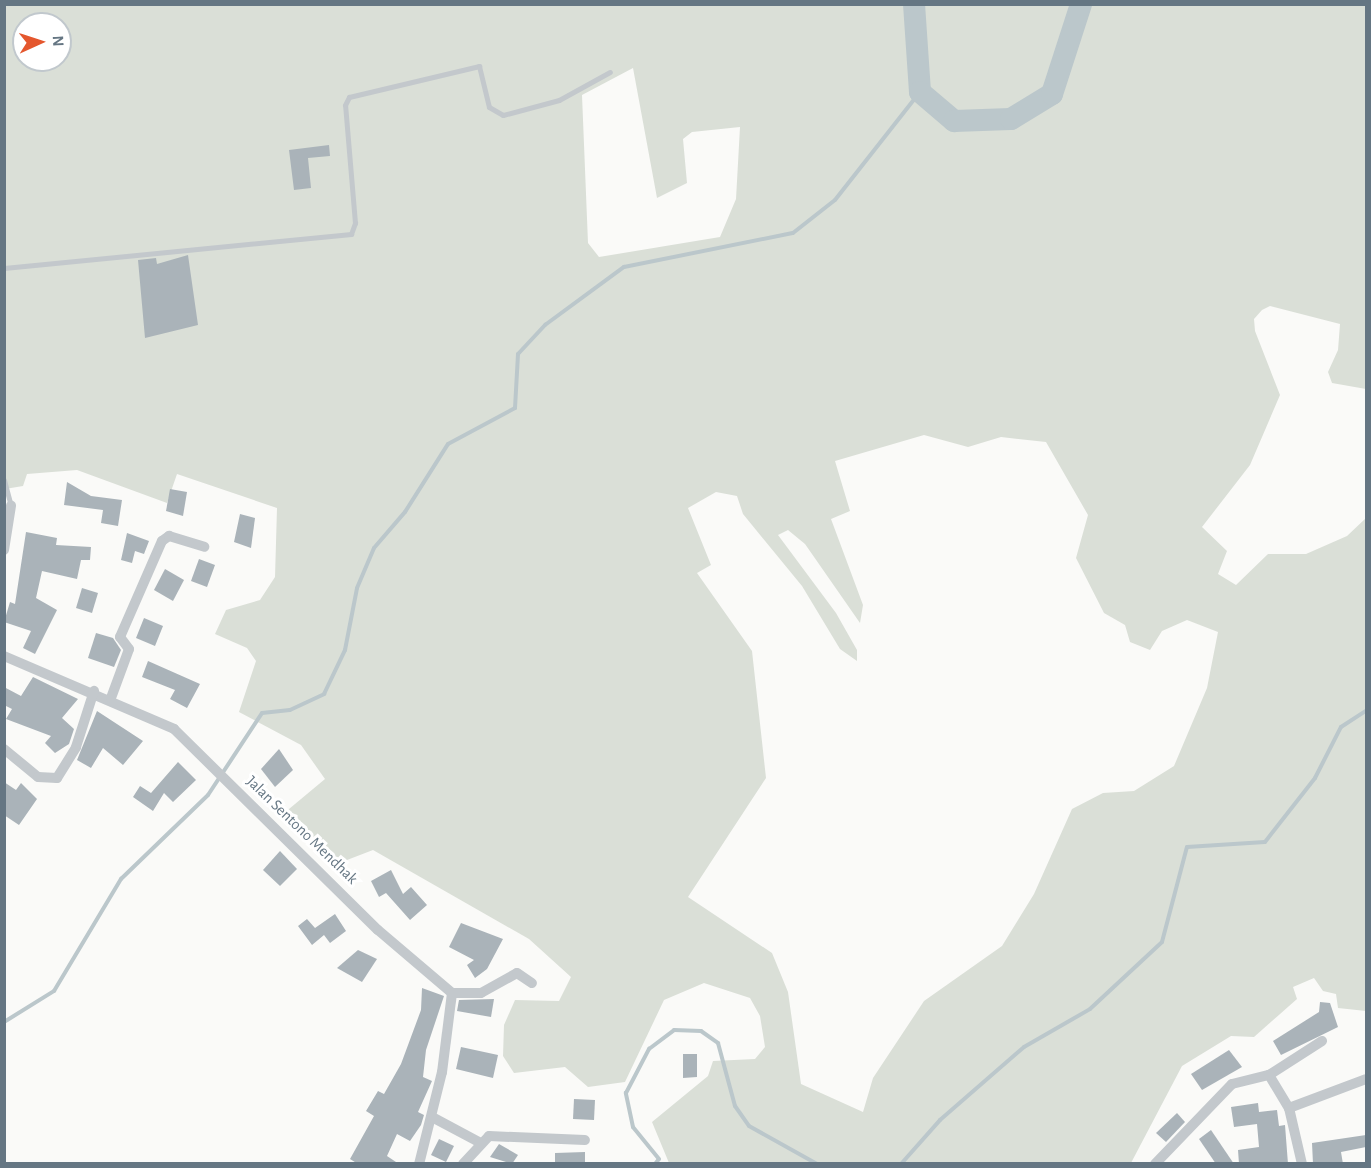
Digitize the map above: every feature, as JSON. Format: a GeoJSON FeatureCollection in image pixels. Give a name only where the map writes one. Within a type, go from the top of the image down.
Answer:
{"type":"FeatureCollection","features":[{"type":"Feature","properties":{"kind":"street"},"geometry":{"type":"LineString","coordinates":[[4,550],[11,506]]}},
{"type":"Feature","properties":{"kind":"street"},"geometry":{"type":"LineString","coordinates":[[111,698],[129,649],[120,637],[162,541],[169,536],[204,547]]}},
{"type":"Feature","properties":{"kind":"street","name":"Jalan Sentono Mendhak"},"geometry":{"type":"LineString","coordinates":[[4,656],[111,698],[174,729],[378,930],[452,993]]}},
{"type":"Feature","properties":{"kind":"street"},"geometry":{"type":"LineString","coordinates":[[4,749],[38,777],[57,778],[76,747],[94,691]]}},
{"type":"Feature","properties":{"kind":"street"},"geometry":{"type":"LineString","coordinates":[[419,1164],[432,1117],[452,993],[481,993],[517,973],[532,982]]}},
{"type":"Feature","properties":{"kind":"street"},"geometry":{"type":"LineString","coordinates":[[1155,1164],[1232,1084],[1269,1075],[1322,1041]]}},
{"type":"Feature","properties":{"kind":"street"},"geometry":{"type":"LineString","coordinates":[[1269,1075],[1289,1108],[1302,1164]]}},
{"type":"Feature","properties":{"kind":"street"},"geometry":{"type":"LineString","coordinates":[[1289,1108],[1366,1079]]}},
{"type":"Feature","properties":{"kind":"street"},"geometry":{"type":"LineString","coordinates":[[432,1117],[481,1143]]}},
{"type":"Feature","properties":{"kind":"street"},"geometry":{"type":"LineString","coordinates":[[463,1164],[489,1136],[585,1140]]}},
{"type":"Feature","properties":{"kind":"lane"},"geometry":{"type":"LineString","coordinates":[[4,268],[351,234],[349,97],[479,66],[489,107],[503,115],[559,100],[610,72]]}},
{"type":"Feature","properties":{"kind":"lane"},"geometry":{"type":"LineString","coordinates":[[4,480],[11,506]]}},
{"type":"Feature","properties":{"kind":"shaded area"},"geometry":{"type":"Polygon","coordinates":[[[4,5],[1366,5],[1366,389],[1332,383],[1328,372],[1338,350],[1340,324],[1270,306],[1262,310],[1254,319],[1255,331],[1280,395],[1250,465],[1202,527],[1227,551],[1218,574],[1236,585],[1268,554],[1306,554],[1347,536],[1366,518],[1366,1011],[1338,1008],[1336,994],[1323,991],[1314,978],[1293,987],[1297,999],[1254,1037],[1231,1036],[1182,1066],[1131,1163],[669,1163],[652,1122],[708,1076],[713,1061],[755,1059],[765,1047],[760,1016],[750,998],[704,983],[664,1000],[625,1082],[588,1087],[565,1067],[514,1073],[503,1056],[504,1025],[515,1000],[559,1001],[571,977],[529,939],[373,850],[334,865],[283,814],[325,779],[301,745],[239,712],[256,661],[247,648],[215,634],[226,610],[260,600],[275,577],[277,508],[177,474],[167,503],[77,470],[27,474],[23,486],[5,489],[4,5]],[[633,68],[582,95],[588,243],[599,257],[720,237],[736,199],[740,127],[692,132],[683,139],[687,183],[657,198],[633,68]],[[924,435],[835,461],[850,511],[831,519],[863,605],[860,623],[805,544],[788,530],[778,535],[836,613],[857,650],[857,661],[840,649],[802,586],[743,514],[737,496],[716,492],[688,508],[711,565],[697,573],[752,651],[766,778],[688,897],[772,953],[788,992],[801,1084],[863,1112],[873,1078],[924,1001],[1002,946],[1034,894],[1072,809],[1103,793],[1134,791],[1174,766],[1207,688],[1218,632],[1187,620],[1162,631],[1150,650],[1130,642],[1125,625],[1104,613],[1076,558],[1088,515],[1046,442],[1001,437],[968,447],[924,435]]]}},
{"type":"Feature","properties":{"kind":"building"},"geometry":{"type":"Polygon","coordinates":[[[329,145],[330,156],[308,158],[311,188],[294,190],[289,150],[329,145]]]}},
{"type":"Feature","properties":{"kind":"building"},"geometry":{"type":"Polygon","coordinates":[[[188,255],[198,325],[145,338],[138,260],[156,258],[157,264],[188,255]]]}},
{"type":"Feature","properties":{"kind":"building"},"geometry":{"type":"Polygon","coordinates":[[[67,482],[91,496],[122,500],[118,526],[101,523],[103,510],[64,505],[67,482]]]}},
{"type":"Feature","properties":{"kind":"building"},"geometry":{"type":"Polygon","coordinates":[[[170,489],[187,492],[183,516],[166,511],[170,489]]]}},
{"type":"Feature","properties":{"kind":"building"},"geometry":{"type":"Polygon","coordinates":[[[240,514],[255,518],[251,548],[234,542],[240,514]]]}},
{"type":"Feature","properties":{"kind":"building"},"geometry":{"type":"Polygon","coordinates":[[[26,532],[57,538],[56,545],[91,547],[90,560],[81,560],[77,579],[42,571],[36,598],[57,610],[35,654],[23,648],[31,631],[4,622],[10,602],[15,604],[26,532]]]}},
{"type":"Feature","properties":{"kind":"building"},"geometry":{"type":"Polygon","coordinates":[[[127,533],[149,541],[144,554],[135,551],[132,563],[121,560],[127,533]]]}},
{"type":"Feature","properties":{"kind":"building"},"geometry":{"type":"Polygon","coordinates":[[[199,559],[215,565],[207,587],[191,581],[199,559]]]}},
{"type":"Feature","properties":{"kind":"building"},"geometry":{"type":"Polygon","coordinates":[[[165,569],[184,580],[173,601],[154,590],[165,569]]]}},
{"type":"Feature","properties":{"kind":"building"},"geometry":{"type":"Polygon","coordinates":[[[82,588],[98,593],[92,613],[76,608],[82,588]]]}},
{"type":"Feature","properties":{"kind":"building"},"geometry":{"type":"Polygon","coordinates":[[[144,618],[163,626],[155,646],[136,638],[144,618]]]}},
{"type":"Feature","properties":{"kind":"building"},"geometry":{"type":"Polygon","coordinates":[[[96,633],[113,638],[121,650],[114,667],[88,658],[96,633]]]}},
{"type":"Feature","properties":{"kind":"building"},"geometry":{"type":"Polygon","coordinates":[[[148,661],[200,684],[187,708],[170,699],[175,690],[142,677],[148,661]]]}},
{"type":"Feature","properties":{"kind":"building"},"geometry":{"type":"Polygon","coordinates":[[[33,677],[78,699],[62,718],[74,729],[69,744],[55,753],[45,743],[51,736],[6,719],[12,709],[4,705],[4,687],[21,696],[33,677]]]}},
{"type":"Feature","properties":{"kind":"building"},"geometry":{"type":"Polygon","coordinates":[[[97,711],[143,741],[123,765],[103,748],[91,768],[77,760],[97,711]]]}},
{"type":"Feature","properties":{"kind":"building"},"geometry":{"type":"Polygon","coordinates":[[[279,749],[293,770],[275,787],[261,769],[279,749]]]}},
{"type":"Feature","properties":{"kind":"building"},"geometry":{"type":"Polygon","coordinates":[[[178,762],[196,780],[173,802],[164,793],[153,811],[133,797],[140,786],[151,793],[178,762]]]}},
{"type":"Feature","properties":{"kind":"building"},"geometry":{"type":"Polygon","coordinates":[[[4,782],[16,790],[21,783],[37,799],[19,825],[4,815],[4,782]]]}},
{"type":"Feature","properties":{"kind":"building"},"geometry":{"type":"Polygon","coordinates":[[[280,851],[297,869],[280,886],[263,870],[280,851]]]}},
{"type":"Feature","properties":{"kind":"building"},"geometry":{"type":"Polygon","coordinates":[[[391,870],[403,894],[411,887],[427,905],[410,920],[386,893],[379,897],[371,881],[391,870]]]}},
{"type":"Feature","properties":{"kind":"building"},"geometry":{"type":"Polygon","coordinates":[[[335,914],[346,931],[330,943],[324,935],[312,945],[298,926],[307,919],[315,928],[335,914]]]}},
{"type":"Feature","properties":{"kind":"building"},"geometry":{"type":"Polygon","coordinates":[[[461,923],[503,939],[487,969],[475,978],[467,965],[474,960],[449,947],[461,923]]]}},
{"type":"Feature","properties":{"kind":"building"},"geometry":{"type":"Polygon","coordinates":[[[358,950],[377,959],[362,982],[337,968],[358,950]]]}},
{"type":"Feature","properties":{"kind":"building"},"geometry":{"type":"Polygon","coordinates":[[[422,988],[444,996],[426,1050],[423,1077],[432,1081],[418,1112],[424,1115],[421,1125],[410,1141],[397,1134],[387,1156],[399,1164],[358,1164],[350,1159],[374,1116],[366,1111],[378,1091],[384,1094],[401,1064],[421,1010],[422,988]]]}},
{"type":"Feature","properties":{"kind":"building"},"geometry":{"type":"Polygon","coordinates":[[[494,999],[491,1017],[457,1011],[459,1000],[494,999]]]}},
{"type":"Feature","properties":{"kind":"building"},"geometry":{"type":"Polygon","coordinates":[[[1320,1002],[1330,1003],[1338,1027],[1281,1055],[1273,1041],[1319,1012],[1320,1002]]]}},
{"type":"Feature","properties":{"kind":"building"},"geometry":{"type":"Polygon","coordinates":[[[461,1047],[498,1055],[493,1078],[456,1069],[461,1047]]]}},
{"type":"Feature","properties":{"kind":"building"},"geometry":{"type":"Polygon","coordinates":[[[1229,1050],[1242,1067],[1202,1090],[1191,1074],[1229,1050]]]}},
{"type":"Feature","properties":{"kind":"building"},"geometry":{"type":"Polygon","coordinates":[[[683,1054],[697,1054],[697,1077],[683,1078],[683,1054]]]}},
{"type":"Feature","properties":{"kind":"building"},"geometry":{"type":"Polygon","coordinates":[[[574,1099],[595,1100],[594,1120],[573,1119],[574,1099]]]}},
{"type":"Feature","properties":{"kind":"building"},"geometry":{"type":"Polygon","coordinates":[[[1258,1103],[1259,1112],[1277,1110],[1279,1126],[1285,1125],[1288,1164],[1239,1164],[1238,1150],[1259,1147],[1257,1124],[1234,1127],[1231,1107],[1258,1103]]]}},
{"type":"Feature","properties":{"kind":"building"},"geometry":{"type":"Polygon","coordinates":[[[1177,1113],[1185,1122],[1166,1142],[1156,1133],[1177,1113]]]}},
{"type":"Feature","properties":{"kind":"building"},"geometry":{"type":"Polygon","coordinates":[[[1211,1130],[1234,1164],[1216,1164],[1199,1139],[1211,1130]]]}},
{"type":"Feature","properties":{"kind":"building"},"geometry":{"type":"Polygon","coordinates":[[[1366,1135],[1366,1147],[1341,1152],[1343,1164],[1313,1164],[1312,1143],[1366,1135]]]}},
{"type":"Feature","properties":{"kind":"building"},"geometry":{"type":"Polygon","coordinates":[[[439,1139],[454,1146],[446,1162],[431,1155],[439,1139]]]}},
{"type":"Feature","properties":{"kind":"building"},"geometry":{"type":"Polygon","coordinates":[[[499,1144],[518,1155],[512,1164],[490,1157],[499,1144]]]}},
{"type":"Feature","properties":{"kind":"building"},"geometry":{"type":"Polygon","coordinates":[[[585,1152],[585,1164],[555,1164],[555,1153],[585,1152]]]}},
{"type":"Feature","properties":{"kind":"waterway"},"geometry":{"type":"LineString","coordinates":[[914,4],[920,92],[954,121],[1011,119],[1052,94],[1081,4]]}},
{"type":"Feature","properties":{"kind":"waterway"},"geometry":{"type":"LineString","coordinates":[[4,1022],[54,991],[121,879],[208,795],[262,713],[290,710],[324,694],[345,650],[357,588],[374,548],[405,512],[448,444],[515,408],[518,354],[545,325],[624,267],[793,233],[835,200],[920,92]]}},
{"type":"Feature","properties":{"kind":"waterway"},"geometry":{"type":"LineString","coordinates":[[901,1164],[940,1120],[1024,1047],[1090,1009],[1162,942],[1187,847],[1265,842],[1315,778],[1341,727],[1366,711]]}},
{"type":"Feature","properties":{"kind":"waterway"},"geometry":{"type":"LineString","coordinates":[[655,1164],[659,1159],[633,1127],[626,1093],[649,1049],[674,1030],[701,1031],[718,1043],[735,1106],[749,1126],[817,1164]]}}]}
